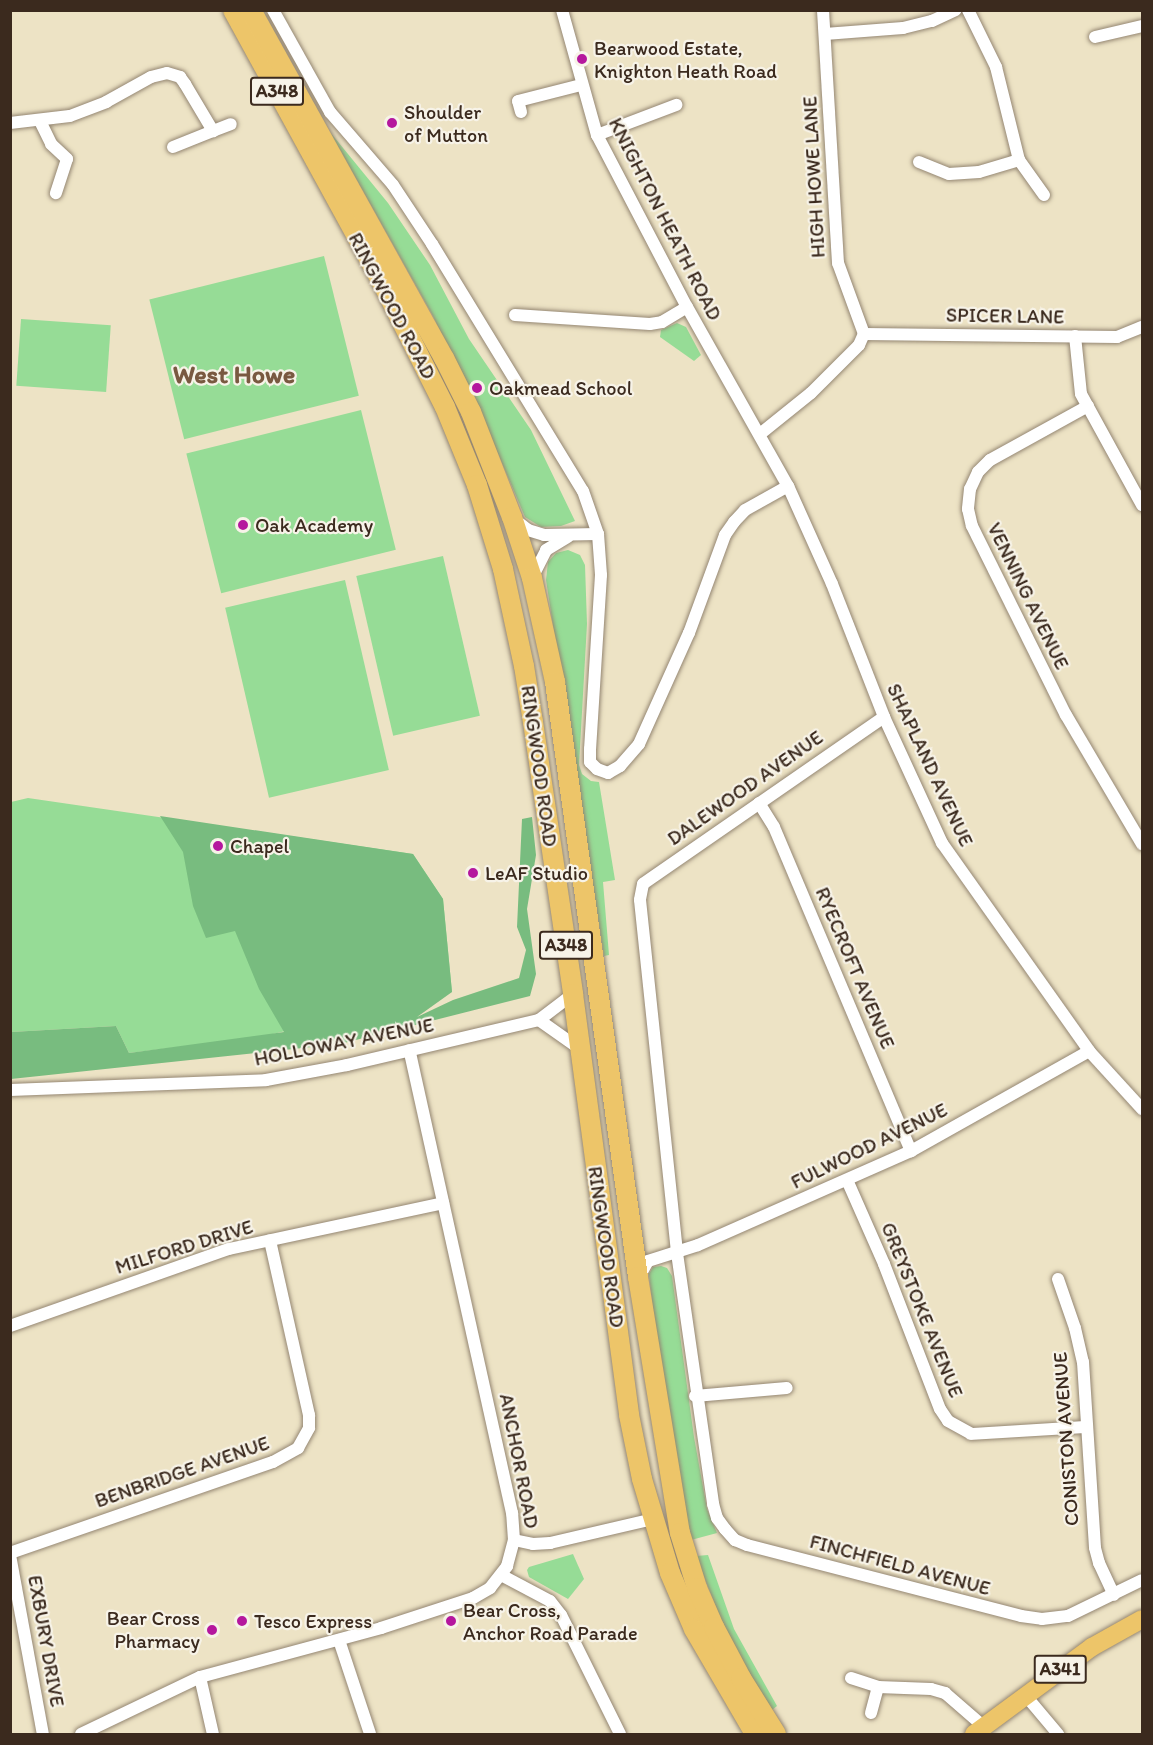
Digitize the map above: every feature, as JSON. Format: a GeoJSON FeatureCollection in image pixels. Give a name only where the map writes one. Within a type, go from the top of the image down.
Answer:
{"type":"FeatureCollection","features":[{"type":"Feature","properties":{"kind":"highway","name":"RINGWOOD ROAD"},"geometry":{"type":"LineString","coordinates":[[233,10],[416,348],[459,437],[477,485],[502,569],[524,666],[573,994],[629,1415],[642,1479],[670,1573],[694,1629],[755,1734]]}},
{"type":"Feature","properties":{"kind":"highway","name":"RINGWOOD ROAD"},"geometry":{"type":"LineString","coordinates":[[251,10],[444,358],[471,412],[512,517],[532,578],[555,682],[635,1240],[638,1277],[670,1486],[684,1548],[697,1588],[714,1627],[741,1678],[776,1734]]}},
{"type":"Feature","properties":{"kind":"main road","name":"A341"},"geometry":{"type":"LineString","coordinates":[[979,1730],[1092,1647],[1143,1619]]}},
{"type":"Feature","properties":{"kind":"street"},"geometry":{"type":"LineString","coordinates":[[273,10],[330,112],[393,185],[432,244],[583,491],[598,534],[601,574],[590,749],[591,762],[597,770],[608,773],[620,766],[639,744],[689,633],[725,535],[745,510],[788,486]]}},
{"type":"Feature","properties":{"kind":"street","name":"KNIGHTON HEATH ROAD"},"geometry":{"type":"LineString","coordinates":[[562,10],[581,85],[597,135],[687,307],[760,434]]}},
{"type":"Feature","properties":{"kind":"street","name":"HIGH HOWE LANE"},"geometry":{"type":"LineString","coordinates":[[823,10],[838,263],[864,334]]}},
{"type":"Feature","properties":{"kind":"street"},"geometry":{"type":"LineString","coordinates":[[825,34],[903,28],[932,21],[956,10]]}},
{"type":"Feature","properties":{"kind":"street"},"geometry":{"type":"LineString","coordinates":[[968,10],[996,67],[1019,160],[1044,195]]}},
{"type":"Feature","properties":{"kind":"street"},"geometry":{"type":"LineString","coordinates":[[1095,38],[1123,33],[1143,26]]}},
{"type":"Feature","properties":{"kind":"street"},"geometry":{"type":"LineString","coordinates":[[10,123],[40,121],[86,110],[151,77],[167,74],[180,77],[213,131]]}},
{"type":"Feature","properties":{"kind":"street"},"geometry":{"type":"LineString","coordinates":[[518,101],[581,85]]}},
{"type":"Feature","properties":{"kind":"street"},"geometry":{"type":"LineString","coordinates":[[597,135],[676,105]]}},
{"type":"Feature","properties":{"kind":"street"},"geometry":{"type":"LineString","coordinates":[[40,121],[51,144],[67,159],[56,193]]}},
{"type":"Feature","properties":{"kind":"street"},"geometry":{"type":"LineString","coordinates":[[174,147],[231,124]]}},
{"type":"Feature","properties":{"kind":"street"},"geometry":{"type":"LineString","coordinates":[[919,162],[949,174],[979,172],[1019,160]]}},
{"type":"Feature","properties":{"kind":"street"},"geometry":{"type":"LineString","coordinates":[[515,315],[650,324],[662,322],[687,307]]}},
{"type":"Feature","properties":{"kind":"street","name":"SPICER LANE"},"geometry":{"type":"LineString","coordinates":[[864,334],[1117,336],[1143,327]]}},
{"type":"Feature","properties":{"kind":"street"},"geometry":{"type":"LineString","coordinates":[[760,434],[811,393],[859,345],[864,334]]}},
{"type":"Feature","properties":{"kind":"street"},"geometry":{"type":"LineString","coordinates":[[1075,336],[1081,394],[1143,505]]}},
{"type":"Feature","properties":{"kind":"street","name":"VENNING AVENUE"},"geometry":{"type":"LineString","coordinates":[[1088,406],[990,460],[978,472],[970,489],[968,509],[972,526],[1066,715],[1143,843]]}},
{"type":"Feature","properties":{"kind":"street","name":"SHAPLAND AVENUE"},"geometry":{"type":"LineString","coordinates":[[760,434],[788,486],[832,584],[884,717],[942,843],[1089,1051],[1140,1101]]}},
{"type":"Feature","properties":{"kind":"street"},"geometry":{"type":"LineString","coordinates":[[512,517],[528,530],[544,535],[598,534]]}},
{"type":"Feature","properties":{"kind":"street"},"geometry":{"type":"LineString","coordinates":[[532,578],[546,550],[569,536]]}},
{"type":"Feature","properties":{"kind":"street","name":"DALEWOOD AVENUE"},"geometry":{"type":"LineString","coordinates":[[677,1253],[640,900],[643,884],[884,717]]}},
{"type":"Feature","properties":{"kind":"street","name":"RYECROFT AVENUE"},"geometry":{"type":"LineString","coordinates":[[759,803],[774,827],[911,1151]]}},
{"type":"Feature","properties":{"kind":"street","name":"HOLLOWAY AVENUE"},"geometry":{"type":"LineString","coordinates":[[10,1090],[266,1080],[539,1020],[573,994]]}},
{"type":"Feature","properties":{"kind":"street"},"geometry":{"type":"LineString","coordinates":[[539,1020],[580,1049]]}},
{"type":"Feature","properties":{"kind":"street","name":"ANCHOR ROAD"},"geometry":{"type":"LineString","coordinates":[[81,1734],[200,1677],[433,1613],[473,1598],[490,1588],[507,1566],[514,1540],[514,1527],[409,1050]]}},
{"type":"Feature","properties":{"kind":"street","name":"FULWOOD AVENUE"},"geometry":{"type":"LineString","coordinates":[[657,1257],[677,1253],[911,1151],[1089,1051]]}},
{"type":"Feature","properties":{"kind":"street","name":"GREYSTOKE AVENUE"},"geometry":{"type":"LineString","coordinates":[[847,1180],[884,1264],[940,1409],[948,1421],[971,1434],[1087,1427]]}},
{"type":"Feature","properties":{"kind":"street","name":"MILFORD DRIVE"},"geometry":{"type":"LineString","coordinates":[[10,1326],[208,1255],[443,1203]]}},
{"type":"Feature","properties":{"kind":"street","name":"BENBRIDGE AVENUE"},"geometry":{"type":"LineString","coordinates":[[10,1554],[273,1462],[298,1448],[309,1428],[309,1415],[270,1240]]}},
{"type":"Feature","properties":{"kind":"street"},"geometry":{"type":"LineString","coordinates":[[635,1240],[641,1250],[657,1257]]}},
{"type":"Feature","properties":{"kind":"street"},"geometry":{"type":"LineString","coordinates":[[677,1253],[696,1396],[774,1395],[787,1388]]}},
{"type":"Feature","properties":{"kind":"street"},"geometry":{"type":"LineString","coordinates":[[638,1277],[648,1261],[657,1257]]}},
{"type":"Feature","properties":{"kind":"street","name":"CONISTON AVENUE"},"geometry":{"type":"LineString","coordinates":[[1058,1279],[1075,1328],[1083,1362],[1095,1548],[1114,1595]]}},
{"type":"Feature","properties":{"kind":"street","name":"FINCHFIELD AVENUE"},"geometry":{"type":"LineString","coordinates":[[696,1396],[717,1518],[735,1540],[747,1545],[1021,1616],[1056,1619],[1084,1610],[1143,1580]]}},
{"type":"Feature","properties":{"kind":"street"},"geometry":{"type":"LineString","coordinates":[[514,1540],[533,1544],[550,1543],[653,1519]]}},
{"type":"Feature","properties":{"kind":"street","name":"EXBURY DRIVE"},"geometry":{"type":"LineString","coordinates":[[10,1554],[43,1734]]}},
{"type":"Feature","properties":{"kind":"street"},"geometry":{"type":"LineString","coordinates":[[501,1575],[550,1601],[561,1615],[620,1734]]}},
{"type":"Feature","properties":{"kind":"street"},"geometry":{"type":"LineString","coordinates":[[339,1640],[370,1734]]}},
{"type":"Feature","properties":{"kind":"street"},"geometry":{"type":"LineString","coordinates":[[200,1677],[213,1734]]}},
{"type":"Feature","properties":{"kind":"street"},"geometry":{"type":"LineString","coordinates":[[851,1678],[878,1687],[931,1689],[945,1694],[979,1730]]}},
{"type":"Feature","properties":{"kind":"street"},"geometry":{"type":"LineString","coordinates":[[871,1713],[878,1687]]}},
{"type":"Feature","properties":{"kind":"street"},"geometry":{"type":"LineString","coordinates":[[1026,1696],[1058,1734]]}},
{"type":"Feature","properties":{"kind":"green space"},"geometry":{"type":"Polygon","coordinates":[[[330,132],[388,203],[430,265],[469,339],[531,430],[575,521],[561,526],[541,527],[525,517],[433,316],[330,132]]]}},
{"type":"Feature","properties":{"kind":"green space"},"geometry":{"type":"Polygon","coordinates":[[[324,256],[359,396],[184,439],[149,300],[324,256]]]}},
{"type":"Feature","properties":{"kind":"green space"},"geometry":{"type":"Polygon","coordinates":[[[21,319],[111,325],[106,392],[16,386],[21,319]]]}},
{"type":"Feature","properties":{"kind":"green space"},"geometry":{"type":"Polygon","coordinates":[[[677,323],[686,327],[701,355],[694,361],[660,337],[661,330],[677,323]]]}},
{"type":"Feature","properties":{"kind":"green space"},"geometry":{"type":"Polygon","coordinates":[[[361,410],[396,550],[221,593],[186,454],[361,410]]]}},
{"type":"Feature","properties":{"kind":"green space"},"geometry":{"type":"Polygon","coordinates":[[[568,550],[580,555],[585,565],[587,624],[579,765],[582,774],[591,781],[599,782],[615,880],[603,882],[609,955],[604,956],[546,580],[548,562],[556,553],[568,550]]]}},
{"type":"Feature","properties":{"kind":"green space"},"geometry":{"type":"Polygon","coordinates":[[[443,556],[480,716],[393,736],[356,576],[443,556]]]}},
{"type":"Feature","properties":{"kind":"green space"},"geometry":{"type":"Polygon","coordinates":[[[345,580],[389,770],[269,798],[225,608],[345,580]]]}},
{"type":"Feature","properties":{"kind":"green space"},"geometry":{"type":"Polygon","coordinates":[[[28,798],[413,854],[443,899],[452,992],[260,1037],[129,1053],[116,1026],[11,1032],[11,802],[28,798]]]}},
{"type":"Feature","properties":{"kind":"green space"},"geometry":{"type":"Polygon","coordinates":[[[160,816],[413,854],[443,899],[452,992],[417,1017],[453,1000],[519,978],[526,950],[517,927],[522,819],[532,817],[536,855],[527,909],[536,974],[530,996],[340,1044],[11,1079],[11,1032],[116,1026],[129,1053],[284,1032],[259,989],[235,931],[206,938],[193,906],[183,852],[160,816]]]}},
{"type":"Feature","properties":{"kind":"green space"},"geometry":{"type":"Polygon","coordinates":[[[653,1267],[667,1268],[672,1276],[694,1437],[707,1509],[717,1533],[691,1540],[658,1356],[649,1274],[653,1267]]]}},
{"type":"Feature","properties":{"kind":"green space"},"geometry":{"type":"Polygon","coordinates":[[[573,1554],[584,1579],[568,1599],[529,1577],[527,1570],[529,1567],[573,1554]]]}},
{"type":"Feature","properties":{"kind":"green space"},"geometry":{"type":"Polygon","coordinates":[[[708,1555],[734,1629],[777,1706],[772,1710],[757,1689],[723,1625],[696,1556],[708,1555]]]}},
{"type":"Feature","properties":{"kind":"place","name":"Bearwood Estate, Knighton Heath Road"},"geometry":{"type":"Point","coordinates":[582,59]}},
{"type":"Feature","properties":{"kind":"place","name":"Shoulder of Mutton"},"geometry":{"type":"Point","coordinates":[392,123]}},
{"type":"Feature","properties":{"kind":"place","name":"Oakmead School"},"geometry":{"type":"Point","coordinates":[477,388]}},
{"type":"Feature","properties":{"kind":"place","name":"Oak Academy"},"geometry":{"type":"Point","coordinates":[243,525]}},
{"type":"Feature","properties":{"kind":"place","name":"Chapel"},"geometry":{"type":"Point","coordinates":[218,846]}},
{"type":"Feature","properties":{"kind":"place","name":"LeAF Studio"},"geometry":{"type":"Point","coordinates":[473,873]}},
{"type":"Feature","properties":{"kind":"place","name":"Tesco Express"},"geometry":{"type":"Point","coordinates":[242,1621]}},
{"type":"Feature","properties":{"kind":"place","name":"Bear Cross, Anchor Road Parade"},"geometry":{"type":"Point","coordinates":[451,1621]}},
{"type":"Feature","properties":{"kind":"place","name":"Bear Cross Pharmacy"},"geometry":{"type":"Point","coordinates":[212,1630]}},
{"type":"Feature","properties":{"kind":"district","name":"West Howe"},"geometry":{"type":"Point","coordinates":[234,375]}}]}
